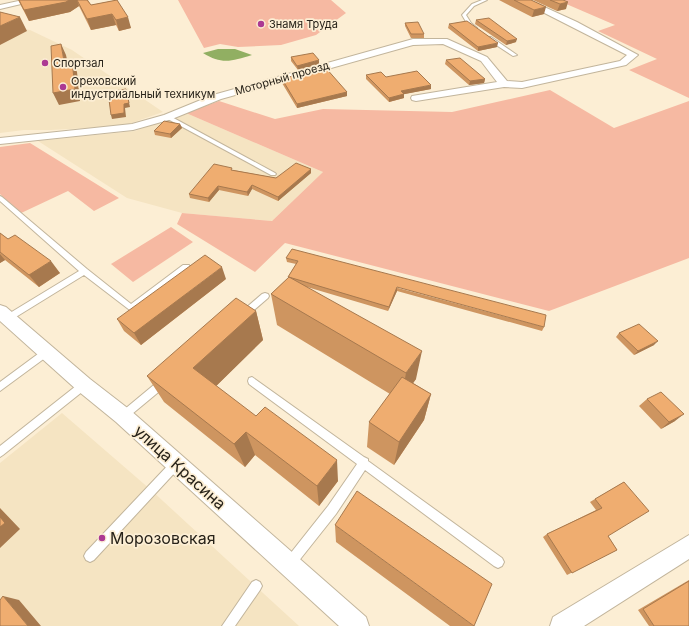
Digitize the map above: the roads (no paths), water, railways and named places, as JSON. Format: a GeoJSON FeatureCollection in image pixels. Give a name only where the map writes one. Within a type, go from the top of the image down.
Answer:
{"type":"FeatureCollection","features":[{"type":"Feature","properties":{"kind":"street"},"geometry":{"type":"LineString","coordinates":[[0,7],[34,0]]}},
{"type":"Feature","properties":{"kind":"street"},"geometry":{"type":"LineString","coordinates":[[416,98],[504,84],[522,86],[623,63],[633,55],[574,24],[523,0]]}},
{"type":"Feature","properties":{"kind":"street","name":"Моторный проезд"},"geometry":{"type":"LineString","coordinates":[[0,141],[133,127],[168,118],[217,97],[413,42],[444,41],[484,59],[504,84]]}},
{"type":"Feature","properties":{"kind":"street","name":"улица Красина"},"geometry":{"type":"LineString","coordinates":[[4,315],[123,416],[290,564],[357,626]]}},
{"type":"Feature","properties":{"kind":"street"},"geometry":{"type":"LineString","coordinates":[[562,626],[689,546]]}},
{"type":"Feature","properties":{"kind":"lane"},"geometry":{"type":"LineString","coordinates":[[480,32],[469,24],[464,15],[473,5],[485,0]]}},
{"type":"Feature","properties":{"kind":"lane"},"geometry":{"type":"LineString","coordinates":[[486,36],[515,55]]}},
{"type":"Feature","properties":{"kind":"lane"},"geometry":{"type":"LineString","coordinates":[[168,118],[274,174]]}},
{"type":"Feature","properties":{"kind":"lane"},"geometry":{"type":"LineString","coordinates":[[0,198],[84,272],[131,308],[186,267]]}},
{"type":"Feature","properties":{"kind":"lane"},"geometry":{"type":"LineString","coordinates":[[4,315],[84,272]]}},
{"type":"Feature","properties":{"kind":"lane"},"geometry":{"type":"LineString","coordinates":[[236,321],[265,296]]}},
{"type":"Feature","properties":{"kind":"lane"},"geometry":{"type":"LineString","coordinates":[[0,387],[46,352]]}},
{"type":"Feature","properties":{"kind":"lane"},"geometry":{"type":"LineString","coordinates":[[123,416],[171,376]]}},
{"type":"Feature","properties":{"kind":"lane"},"geometry":{"type":"LineString","coordinates":[[252,381],[498,562]]}},
{"type":"Feature","properties":{"kind":"lane"},"geometry":{"type":"LineString","coordinates":[[0,452],[84,384]]}},
{"type":"Feature","properties":{"kind":"lane"},"geometry":{"type":"LineString","coordinates":[[290,564],[332,510],[364,462]]}},
{"type":"Feature","properties":{"kind":"lane"},"geometry":{"type":"LineString","coordinates":[[90,556],[177,464]]}},
{"type":"Feature","properties":{"kind":"lane"},"geometry":{"type":"LineString","coordinates":[[228,626],[256,586]]}},
{"type":"Feature","properties":{"kind":"place","name":"Знамя Труда"},"geometry":{"type":"Point","coordinates":[261,24]}},
{"type":"Feature","properties":{"kind":"place","name":"Спортзал"},"geometry":{"type":"Point","coordinates":[45,63]}},
{"type":"Feature","properties":{"kind":"place","name":"Ореховский индустриальный техникум"},"geometry":{"type":"Point","coordinates":[63,87]}},
{"type":"Feature","properties":{"kind":"place","name":"Морозовская"},"geometry":{"type":"Point","coordinates":[102,538]}}]}
